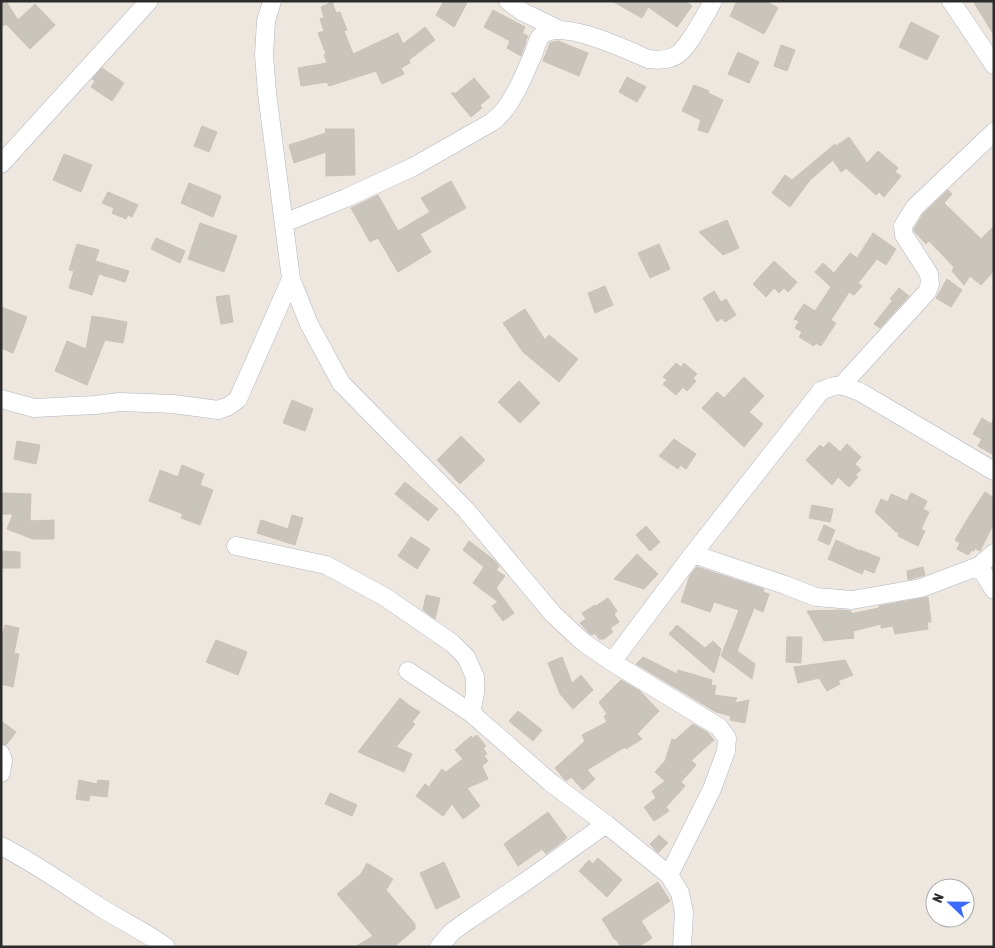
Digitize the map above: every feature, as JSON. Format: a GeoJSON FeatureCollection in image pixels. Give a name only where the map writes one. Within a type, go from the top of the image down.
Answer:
{"type":"FeatureCollection","features":[{"type":"Feature","properties":{"kind":"street"},"geometry":{"type":"LineString","coordinates":[[1,164],[149,1]]}},
{"type":"Feature","properties":{"kind":"street"},"geometry":{"type":"LineString","coordinates":[[272,1],[266,21],[264,55],[267,93],[291,279],[309,324],[341,383],[466,510],[553,614],[583,642],[612,662],[719,727],[727,738],[726,751],[712,789],[669,875]]}},
{"type":"Feature","properties":{"kind":"street"},"geometry":{"type":"LineString","coordinates":[[508,1],[523,12],[560,30]]}},
{"type":"Feature","properties":{"kind":"street"},"geometry":{"type":"LineString","coordinates":[[284,223],[346,198],[413,167],[499,117],[506,109],[524,77],[539,39],[546,33],[560,30],[586,34],[648,59],[668,59],[679,54],[687,46],[713,1]]}},
{"type":"Feature","properties":{"kind":"street"},"geometry":{"type":"LineString","coordinates":[[951,1],[994,65]]}},
{"type":"Feature","properties":{"kind":"street"},"geometry":{"type":"LineString","coordinates":[[842,385],[927,292],[930,284],[928,274],[904,235],[903,226],[915,207],[994,132]]}},
{"type":"Feature","properties":{"kind":"street"},"geometry":{"type":"LineString","coordinates":[[1,399],[34,408],[120,402],[173,404],[218,410],[229,406],[238,399],[291,279]]}},
{"type":"Feature","properties":{"kind":"street"},"geometry":{"type":"LineString","coordinates":[[612,662],[693,554],[821,390],[842,385],[860,392],[994,471]]}},
{"type":"Feature","properties":{"kind":"street"},"geometry":{"type":"LineString","coordinates":[[236,546],[326,565],[385,597],[452,642],[466,657],[475,676],[475,693],[471,713]]}},
{"type":"Feature","properties":{"kind":"street"},"geometry":{"type":"LineString","coordinates":[[693,554],[816,596],[852,600],[921,588],[979,566],[994,553]]}},
{"type":"Feature","properties":{"kind":"street"},"geometry":{"type":"LineString","coordinates":[[979,566],[994,590]]}},
{"type":"Feature","properties":{"kind":"street"},"geometry":{"type":"LineString","coordinates":[[408,671],[471,713],[550,782],[669,875],[680,893],[684,912],[682,947]]}},
{"type":"Feature","properties":{"kind":"street"},"geometry":{"type":"LineString","coordinates":[[1,754],[1,773]]}},
{"type":"Feature","properties":{"kind":"street"},"geometry":{"type":"LineString","coordinates":[[439,947],[452,932],[606,824]]}},
{"type":"Feature","properties":{"kind":"street"},"geometry":{"type":"LineString","coordinates":[[1,846],[24,858],[166,947]]}},
{"type":"Feature","properties":{"kind":"building"},"geometry":{"type":"Polygon","coordinates":[[[1,1],[6,1],[18,20],[35,4],[55,25],[30,49],[6,24],[1,27],[1,1]]]}},
{"type":"Feature","properties":{"kind":"building"},"geometry":{"type":"Polygon","coordinates":[[[444,1],[468,1],[454,27],[436,15],[444,1]]]}},
{"type":"Feature","properties":{"kind":"building"},"geometry":{"type":"Polygon","coordinates":[[[612,1],[686,1],[692,6],[677,27],[648,7],[642,18],[612,1]]]}},
{"type":"Feature","properties":{"kind":"building"},"geometry":{"type":"Polygon","coordinates":[[[737,1],[766,1],[778,8],[764,34],[730,16],[737,1]]]}},
{"type":"Feature","properties":{"kind":"building"},"geometry":{"type":"Polygon","coordinates":[[[973,1],[994,1],[994,35],[973,1]]]}},
{"type":"Feature","properties":{"kind":"building"},"geometry":{"type":"Polygon","coordinates":[[[332,2],[336,13],[340,12],[347,30],[344,31],[353,54],[398,33],[403,44],[425,27],[435,40],[409,60],[410,63],[401,68],[404,74],[382,84],[376,71],[329,86],[327,82],[301,86],[298,68],[327,63],[324,55],[326,54],[318,33],[324,31],[320,19],[324,17],[321,7],[332,2]]]}},
{"type":"Feature","properties":{"kind":"building"},"geometry":{"type":"Polygon","coordinates":[[[493,10],[525,27],[522,33],[528,36],[521,56],[507,48],[510,41],[484,27],[493,10]]]}},
{"type":"Feature","properties":{"kind":"building"},"geometry":{"type":"Polygon","coordinates":[[[911,22],[939,36],[927,60],[899,47],[911,22]]]}},
{"type":"Feature","properties":{"kind":"building"},"geometry":{"type":"Polygon","coordinates":[[[558,41],[588,53],[579,76],[543,61],[550,43],[558,41]]]}},
{"type":"Feature","properties":{"kind":"building"},"geometry":{"type":"Polygon","coordinates":[[[781,45],[795,50],[787,71],[774,66],[781,45]]]}},
{"type":"Feature","properties":{"kind":"building"},"geometry":{"type":"Polygon","coordinates":[[[738,52],[759,62],[749,83],[728,74],[738,52]]]}},
{"type":"Feature","properties":{"kind":"building"},"geometry":{"type":"Polygon","coordinates":[[[102,68],[124,83],[112,101],[91,87],[95,81],[92,79],[102,68]]]}},
{"type":"Feature","properties":{"kind":"building"},"geometry":{"type":"Polygon","coordinates":[[[627,77],[646,87],[637,102],[619,92],[627,77]]]}},
{"type":"Feature","properties":{"kind":"building"},"geometry":{"type":"Polygon","coordinates":[[[474,78],[490,97],[480,105],[482,108],[471,117],[451,93],[456,93],[474,78]]]}},
{"type":"Feature","properties":{"kind":"building"},"geometry":{"type":"Polygon","coordinates":[[[694,85],[709,91],[708,93],[723,100],[708,133],[698,130],[701,120],[682,111],[694,85]]]}},
{"type":"Feature","properties":{"kind":"building"},"geometry":{"type":"Polygon","coordinates":[[[202,126],[217,132],[209,152],[194,146],[202,126]]]}},
{"type":"Feature","properties":{"kind":"building"},"geometry":{"type":"Polygon","coordinates":[[[325,129],[354,129],[355,175],[326,176],[326,152],[294,163],[289,145],[326,133],[325,129]]]}},
{"type":"Feature","properties":{"kind":"building"},"geometry":{"type":"Polygon","coordinates":[[[849,137],[867,163],[878,151],[898,168],[895,172],[901,176],[884,197],[879,192],[876,195],[846,168],[841,172],[833,160],[810,180],[790,207],[772,193],[785,175],[792,180],[835,144],[836,146],[849,137]]]}},
{"type":"Feature","properties":{"kind":"building"},"geometry":{"type":"Polygon","coordinates":[[[64,154],[92,165],[81,192],[53,180],[64,154]]]}},
{"type":"Feature","properties":{"kind":"building"},"geometry":{"type":"Polygon","coordinates":[[[451,181],[466,208],[420,234],[431,252],[398,272],[378,238],[370,242],[351,208],[378,195],[398,231],[430,212],[421,198],[451,181]]]}},
{"type":"Feature","properties":{"kind":"building"},"geometry":{"type":"Polygon","coordinates":[[[189,183],[221,196],[213,217],[181,203],[189,183]]]}},
{"type":"Feature","properties":{"kind":"building"},"geometry":{"type":"Polygon","coordinates":[[[948,190],[952,194],[944,203],[981,239],[994,226],[994,271],[981,285],[970,276],[964,285],[952,271],[954,267],[929,241],[926,244],[914,231],[923,214],[948,190]]]}},
{"type":"Feature","properties":{"kind":"building"},"geometry":{"type":"Polygon","coordinates":[[[108,192],[138,205],[132,217],[128,215],[126,219],[112,213],[114,208],[102,203],[108,192]]]}},
{"type":"Feature","properties":{"kind":"building"},"geometry":{"type":"Polygon","coordinates":[[[727,220],[739,248],[723,255],[699,232],[727,220]]]}},
{"type":"Feature","properties":{"kind":"building"},"geometry":{"type":"Polygon","coordinates":[[[200,223],[237,236],[224,272],[188,259],[200,223]]]}},
{"type":"Feature","properties":{"kind":"building"},"geometry":{"type":"Polygon","coordinates":[[[873,233],[896,249],[886,265],[877,259],[858,283],[862,286],[854,295],[849,292],[831,320],[836,323],[821,346],[816,343],[814,346],[799,337],[802,332],[795,328],[799,321],[794,319],[804,304],[815,311],[831,287],[815,272],[823,263],[834,273],[850,253],[857,258],[873,233]]]}},
{"type":"Feature","properties":{"kind":"building"},"geometry":{"type":"Polygon","coordinates":[[[156,238],[185,251],[180,263],[151,249],[156,238]]]}},
{"type":"Feature","properties":{"kind":"building"},"geometry":{"type":"Polygon","coordinates":[[[77,244],[99,250],[95,261],[129,271],[125,282],[99,274],[92,295],[69,288],[74,271],[69,270],[77,244]]]}},
{"type":"Feature","properties":{"kind":"building"},"geometry":{"type":"Polygon","coordinates":[[[659,244],[670,269],[650,278],[638,253],[659,244]]]}},
{"type":"Feature","properties":{"kind":"building"},"geometry":{"type":"Polygon","coordinates":[[[774,261],[797,282],[788,292],[784,288],[779,293],[774,288],[766,297],[753,284],[774,261]]]}},
{"type":"Feature","properties":{"kind":"building"},"geometry":{"type":"Polygon","coordinates":[[[947,279],[962,290],[951,307],[936,298],[947,279]]]}},
{"type":"Feature","properties":{"kind":"building"},"geometry":{"type":"Polygon","coordinates":[[[605,286],[613,305],[595,313],[588,293],[605,286]]]}},
{"type":"Feature","properties":{"kind":"building"},"geometry":{"type":"Polygon","coordinates":[[[899,288],[909,296],[880,328],[874,324],[893,300],[890,299],[899,288]]]}},
{"type":"Feature","properties":{"kind":"building"},"geometry":{"type":"Polygon","coordinates":[[[714,291],[721,302],[726,299],[736,315],[725,322],[722,318],[717,322],[703,298],[714,291]]]}},
{"type":"Feature","properties":{"kind":"building"},"geometry":{"type":"Polygon","coordinates":[[[229,295],[233,322],[221,324],[216,297],[229,295]]]}},
{"type":"Feature","properties":{"kind":"building"},"geometry":{"type":"Polygon","coordinates":[[[1,307],[27,317],[13,353],[1,348],[1,307]]]}},
{"type":"Feature","properties":{"kind":"building"},"geometry":{"type":"Polygon","coordinates":[[[525,309],[545,340],[549,335],[578,359],[559,382],[523,352],[503,323],[525,309]]]}},
{"type":"Feature","properties":{"kind":"building"},"geometry":{"type":"Polygon","coordinates":[[[92,316],[127,322],[123,343],[105,340],[87,385],[55,371],[67,341],[86,349],[92,316]]]}},
{"type":"Feature","properties":{"kind":"building"},"geometry":{"type":"Polygon","coordinates":[[[676,363],[681,367],[684,363],[697,374],[693,378],[696,381],[687,391],[683,387],[676,395],[663,384],[667,380],[663,377],[676,363]]]}},
{"type":"Feature","properties":{"kind":"building"},"geometry":{"type":"Polygon","coordinates":[[[744,377],[764,396],[749,412],[763,424],[744,447],[702,408],[717,392],[724,398],[744,377]]]}},
{"type":"Feature","properties":{"kind":"building"},"geometry":{"type":"Polygon","coordinates":[[[519,381],[540,403],[520,423],[498,402],[519,381]]]}},
{"type":"Feature","properties":{"kind":"building"},"geometry":{"type":"Polygon","coordinates":[[[292,400],[313,409],[305,431],[283,423],[292,400]]]}},
{"type":"Feature","properties":{"kind":"building"},"geometry":{"type":"Polygon","coordinates":[[[982,418],[991,424],[994,419],[994,455],[978,446],[982,439],[973,434],[982,418]]]}},
{"type":"Feature","properties":{"kind":"building"},"geometry":{"type":"Polygon","coordinates":[[[461,436],[485,460],[460,484],[437,460],[461,436]]]}},
{"type":"Feature","properties":{"kind":"building"},"geometry":{"type":"Polygon","coordinates":[[[674,439],[696,454],[686,469],[680,465],[678,469],[659,456],[674,439]]]}},
{"type":"Feature","properties":{"kind":"building"},"geometry":{"type":"Polygon","coordinates":[[[17,441],[40,445],[36,464],[14,459],[17,441]]]}},
{"type":"Feature","properties":{"kind":"building"},"geometry":{"type":"Polygon","coordinates":[[[829,442],[840,452],[847,444],[861,457],[855,464],[861,470],[855,475],[858,477],[849,487],[838,477],[832,485],[806,460],[820,445],[823,448],[829,442]]]}},
{"type":"Feature","properties":{"kind":"building"},"geometry":{"type":"Polygon","coordinates":[[[182,465],[204,474],[200,485],[213,490],[200,525],[181,518],[183,514],[149,501],[160,470],[178,477],[182,465]]]}},
{"type":"Feature","properties":{"kind":"building"},"geometry":{"type":"Polygon","coordinates":[[[405,482],[438,509],[428,521],[395,494],[405,482]]]}},
{"type":"Feature","properties":{"kind":"building"},"geometry":{"type":"Polygon","coordinates":[[[985,492],[994,498],[994,523],[980,551],[975,548],[968,555],[957,549],[960,543],[955,540],[985,492]]]}},
{"type":"Feature","properties":{"kind":"building"},"geometry":{"type":"Polygon","coordinates":[[[1,493],[31,494],[30,521],[54,520],[54,539],[33,539],[7,529],[13,514],[1,514],[1,493]]]}},
{"type":"Feature","properties":{"kind":"building"},"geometry":{"type":"Polygon","coordinates":[[[911,493],[927,501],[923,509],[929,512],[921,529],[925,531],[918,546],[898,536],[899,533],[875,512],[881,499],[888,502],[891,494],[907,501],[911,493]]]}},
{"type":"Feature","properties":{"kind":"building"},"geometry":{"type":"Polygon","coordinates":[[[812,505],[833,509],[830,522],[809,518],[812,505]]]}},
{"type":"Feature","properties":{"kind":"building"},"geometry":{"type":"Polygon","coordinates":[[[292,515],[303,518],[295,545],[257,533],[261,520],[288,529],[292,515]]]}},
{"type":"Feature","properties":{"kind":"building"},"geometry":{"type":"Polygon","coordinates":[[[824,525],[835,530],[829,545],[818,540],[824,525]]]}},
{"type":"Feature","properties":{"kind":"building"},"geometry":{"type":"Polygon","coordinates":[[[646,526],[660,542],[650,551],[636,535],[646,526]]]}},
{"type":"Feature","properties":{"kind":"building"},"geometry":{"type":"Polygon","coordinates":[[[411,537],[430,549],[417,569],[398,556],[411,537]]]}},
{"type":"Feature","properties":{"kind":"building"},"geometry":{"type":"Polygon","coordinates":[[[836,540],[880,558],[874,573],[864,569],[862,574],[828,559],[836,540]]]}},
{"type":"Feature","properties":{"kind":"building"},"geometry":{"type":"Polygon","coordinates":[[[469,541],[494,560],[499,566],[496,570],[505,576],[496,588],[514,613],[503,621],[492,606],[498,602],[473,583],[484,567],[463,550],[469,541]]]}},
{"type":"Feature","properties":{"kind":"building"},"geometry":{"type":"Polygon","coordinates":[[[1,551],[20,552],[20,568],[1,568],[1,551]]]}},
{"type":"Feature","properties":{"kind":"building"},"geometry":{"type":"Polygon","coordinates":[[[637,554],[658,574],[644,589],[614,579],[637,554]]]}},
{"type":"Feature","properties":{"kind":"building"},"geometry":{"type":"Polygon","coordinates":[[[697,567],[764,589],[763,592],[769,594],[763,612],[754,608],[737,651],[755,664],[752,679],[721,656],[739,610],[714,602],[710,612],[681,602],[690,575],[697,567]]]}},
{"type":"Feature","properties":{"kind":"building"},"geometry":{"type":"Polygon","coordinates":[[[923,567],[925,575],[908,580],[907,571],[923,567]]]}},
{"type":"Feature","properties":{"kind":"building"},"geometry":{"type":"Polygon","coordinates":[[[426,595],[440,598],[435,619],[423,610],[426,595]]]}},
{"type":"Feature","properties":{"kind":"building"},"geometry":{"type":"Polygon","coordinates":[[[928,597],[931,622],[927,622],[928,629],[895,634],[893,626],[881,628],[881,624],[853,631],[854,638],[824,641],[807,611],[841,610],[851,611],[851,614],[879,608],[879,606],[928,597]]]}},
{"type":"Feature","properties":{"kind":"building"},"geometry":{"type":"Polygon","coordinates":[[[608,598],[617,611],[614,614],[619,622],[610,628],[613,632],[604,639],[599,639],[595,633],[590,634],[580,623],[586,619],[582,613],[608,598]]]}},
{"type":"Feature","properties":{"kind":"building"},"geometry":{"type":"Polygon","coordinates":[[[5,625],[19,628],[14,653],[19,654],[13,687],[1,684],[1,641],[5,625]]]}},
{"type":"Feature","properties":{"kind":"building"},"geometry":{"type":"Polygon","coordinates":[[[677,625],[705,648],[713,641],[721,649],[714,673],[669,634],[677,625]]]}},
{"type":"Feature","properties":{"kind":"building"},"geometry":{"type":"Polygon","coordinates":[[[787,637],[802,637],[801,663],[786,662],[787,637]]]}},
{"type":"Feature","properties":{"kind":"building"},"geometry":{"type":"Polygon","coordinates":[[[216,640],[247,652],[238,675],[206,662],[216,640]]]}},
{"type":"Feature","properties":{"kind":"building"},"geometry":{"type":"Polygon","coordinates":[[[562,657],[572,683],[581,675],[593,690],[573,709],[560,694],[548,663],[562,657]]]}},
{"type":"Feature","properties":{"kind":"building"},"geometry":{"type":"Polygon","coordinates":[[[643,657],[677,674],[678,670],[712,680],[711,685],[716,686],[714,695],[737,698],[734,703],[749,700],[745,723],[730,720],[731,716],[716,712],[636,664],[643,657]]]}},
{"type":"Feature","properties":{"kind":"building"},"geometry":{"type":"Polygon","coordinates":[[[845,660],[853,675],[838,681],[840,684],[827,691],[819,678],[798,683],[794,667],[845,660]]]}},
{"type":"Feature","properties":{"kind":"building"},"geometry":{"type":"Polygon","coordinates":[[[621,680],[640,691],[659,711],[637,734],[642,739],[587,770],[595,779],[583,790],[571,777],[566,781],[555,768],[585,741],[582,735],[607,722],[604,716],[607,714],[599,702],[621,680]]]}},
{"type":"Feature","properties":{"kind":"building"},"geometry":{"type":"Polygon","coordinates":[[[400,698],[420,712],[412,722],[415,724],[396,747],[412,754],[404,772],[358,752],[400,698]]]}},
{"type":"Feature","properties":{"kind":"building"},"geometry":{"type":"Polygon","coordinates":[[[518,711],[542,730],[533,741],[509,721],[518,711]]]}},
{"type":"Feature","properties":{"kind":"building"},"geometry":{"type":"Polygon","coordinates":[[[1,721],[16,732],[6,745],[1,744],[1,721]]]}},
{"type":"Feature","properties":{"kind":"building"},"geometry":{"type":"Polygon","coordinates":[[[693,724],[707,732],[714,740],[685,766],[692,761],[696,765],[681,782],[685,786],[666,807],[669,811],[654,821],[644,807],[656,798],[652,791],[665,781],[655,772],[665,761],[672,739],[675,740],[693,724]]]}},
{"type":"Feature","properties":{"kind":"building"},"geometry":{"type":"Polygon","coordinates":[[[477,735],[486,746],[483,748],[487,754],[484,756],[488,761],[482,766],[488,779],[467,788],[480,806],[463,819],[452,804],[443,816],[416,796],[425,784],[429,787],[442,769],[446,772],[463,759],[455,750],[471,736],[473,738],[477,735]]]}},
{"type":"Feature","properties":{"kind":"building"},"geometry":{"type":"Polygon","coordinates":[[[79,780],[97,784],[98,780],[109,781],[107,797],[90,795],[89,801],[76,799],[79,780]]]}},
{"type":"Feature","properties":{"kind":"building"},"geometry":{"type":"Polygon","coordinates":[[[330,793],[357,805],[352,816],[325,804],[330,793]]]}},
{"type":"Feature","properties":{"kind":"building"},"geometry":{"type":"Polygon","coordinates":[[[548,812],[567,838],[546,854],[542,849],[518,866],[504,844],[548,812]]]}},
{"type":"Feature","properties":{"kind":"building"},"geometry":{"type":"Polygon","coordinates":[[[659,835],[668,843],[658,853],[650,844],[659,835]]]}},
{"type":"Feature","properties":{"kind":"building"},"geometry":{"type":"Polygon","coordinates":[[[598,858],[622,880],[607,897],[579,871],[589,860],[593,864],[598,858]]]}},
{"type":"Feature","properties":{"kind":"building"},"geometry":{"type":"Polygon","coordinates":[[[444,862],[460,897],[436,909],[420,873],[444,862]]]}},
{"type":"Feature","properties":{"kind":"building"},"geometry":{"type":"Polygon","coordinates":[[[367,863],[393,879],[386,890],[415,924],[415,929],[394,947],[355,947],[373,936],[337,894],[361,874],[367,863]]]}},
{"type":"Feature","properties":{"kind":"building"},"geometry":{"type":"Polygon","coordinates":[[[658,882],[670,901],[641,921],[652,938],[638,947],[621,947],[602,919],[658,882]]]}}]}
